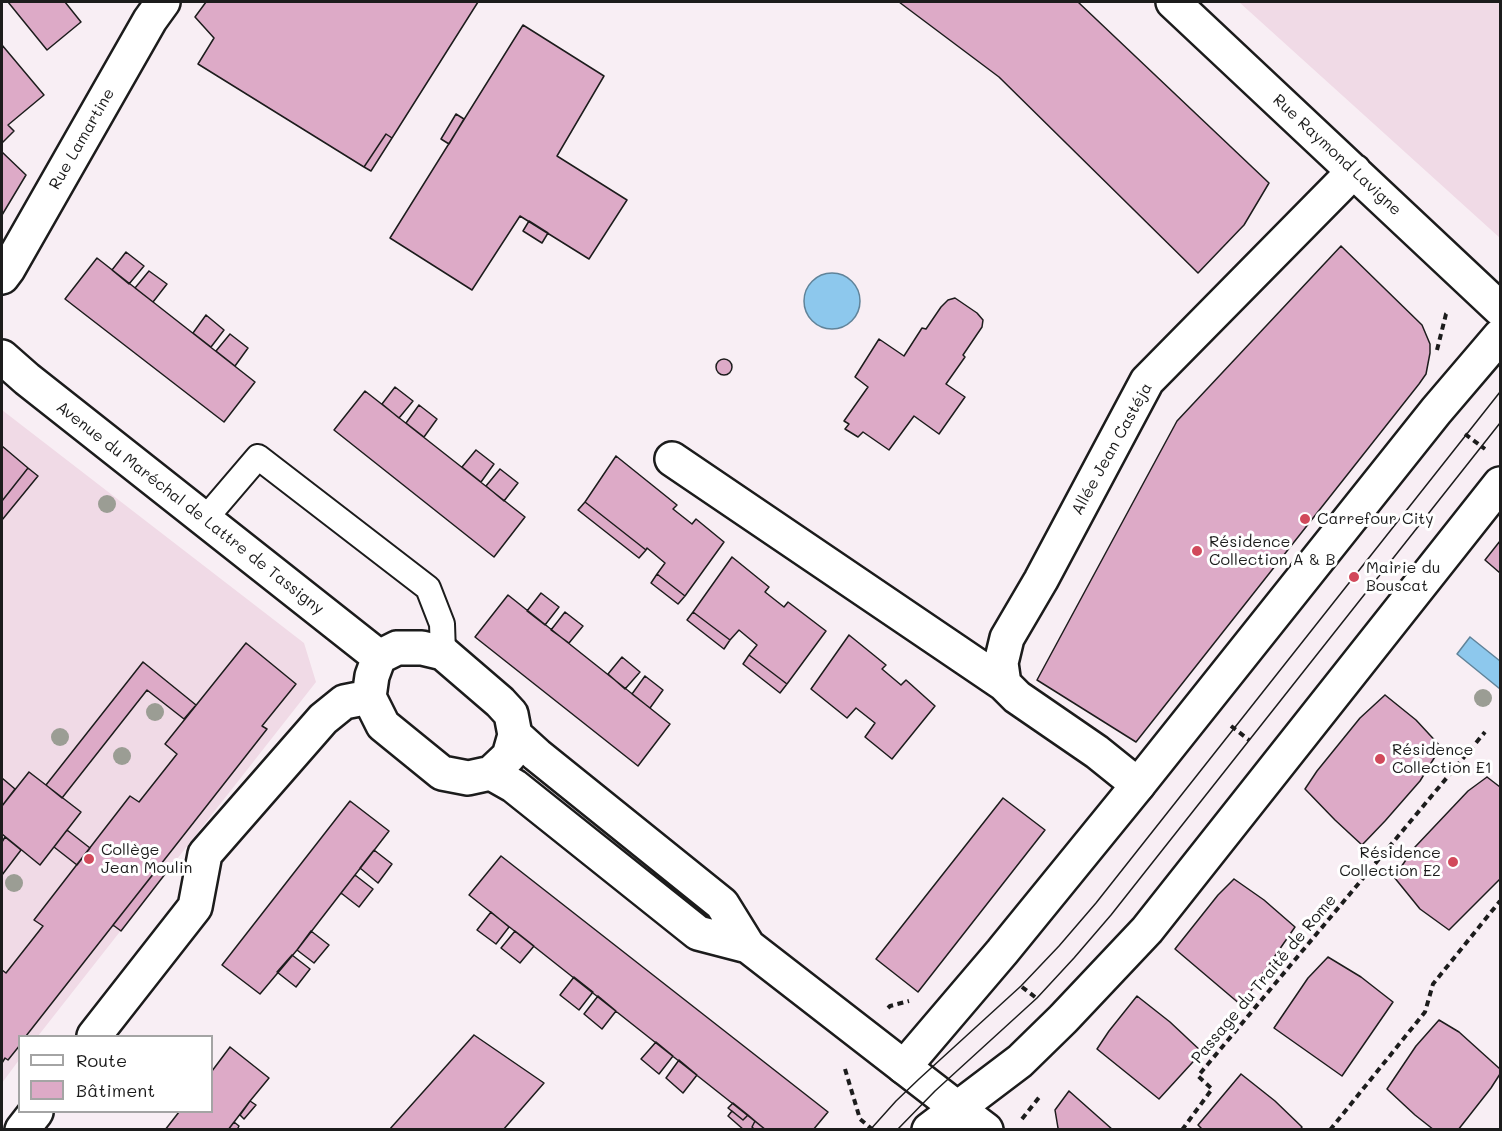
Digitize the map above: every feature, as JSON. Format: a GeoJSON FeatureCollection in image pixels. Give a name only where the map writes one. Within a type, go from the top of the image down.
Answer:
{"type":"FeatureCollection","features":[{"type":"Feature","properties":{"kind":"street","name":"Rue Lamartine"},"geometry":{"type":"LineString","coordinates":[[2,277],[163,2]]}},
{"type":"Feature","properties":{"kind":"street","name":"Rue Raymond Lavigne"},"geometry":{"type":"LineString","coordinates":[[1173,2],[1500,309]]}},
{"type":"Feature","properties":{"kind":"street","name":"Allée Jean Castéja"},"geometry":{"type":"LineString","coordinates":[[1004,684],[1001,663],[1007,638],[1041,580],[1147,381],[1354,171]]}},
{"type":"Feature","properties":{"kind":"street"},"geometry":{"type":"LineString","coordinates":[[904,1067],[1002,952],[1436,411],[1500,336]]}},
{"type":"Feature","properties":{"kind":"street","name":"Avenue du Maréchal de Lattre de Tassigny"},"geometry":{"type":"LineString","coordinates":[[2,357],[379,657]]}},
{"type":"Feature","properties":{"kind":"street"},"geometry":{"type":"LineString","coordinates":[[672,459],[1004,684],[1017,697],[1097,752],[1138,785]]}},
{"type":"Feature","properties":{"kind":"street"},"geometry":{"type":"LineString","coordinates":[[929,1130],[1020,1061],[1147,930],[1500,484]]}},
{"type":"Feature","properties":{"kind":"street"},"geometry":{"type":"LineString","coordinates":[[398,648],[423,648],[443,653],[511,714],[515,735],[509,756],[491,773],[468,778],[442,773],[383,724],[369,697],[372,675],[379,657],[398,648]]}},
{"type":"Feature","properties":{"kind":"street"},"geometry":{"type":"LineString","coordinates":[[95,1035],[195,907],[205,854],[323,719],[344,702],[369,697]]}},
{"type":"Feature","properties":{"kind":"street"},"geometry":{"type":"LineString","coordinates":[[515,735],[722,903],[748,946],[986,1130]]}},
{"type":"Feature","properties":{"kind":"street"},"geometry":{"type":"LineString","coordinates":[[491,773],[514,786],[698,933],[748,946]]}},
{"type":"Feature","properties":{"kind":"street"},"geometry":{"type":"LineString","coordinates":[[22,1130],[35,1113]]}},
{"type":"Feature","properties":{"kind":"lane"},"geometry":{"type":"LineString","coordinates":[[205,519],[258,457],[428,588],[441,624],[443,653]]}},
{"type":"Feature","properties":{"kind":"path"},"geometry":{"type":"LineString","coordinates":[[1202,703],[1279,765]]}},
{"type":"Feature","properties":{"kind":"path","name":"Passage du Traité de Rome"},"geometry":{"type":"LineString","coordinates":[[1182,1130],[1212,1089],[1198,1076],[1485,732]]}},
{"type":"Feature","properties":{"kind":"path"},"geometry":{"type":"LineString","coordinates":[[1330,1130],[1425,1012],[1433,984],[1500,901]]}},
{"type":"Feature","properties":{"kind":"path"},"geometry":{"type":"LineString","coordinates":[[861,1119],[873,1130]]}},
{"type":"Feature","properties":{"kind":"shaded area"},"geometry":{"type":"Polygon","coordinates":[[[1239,2],[1500,2],[1500,238],[1239,2]]]}},
{"type":"Feature","properties":{"kind":"shaded area","name":"Collège Jean Moulin"},"geometry":{"type":"Polygon","coordinates":[[[2,410],[304,643],[316,682],[39,1035],[18,1035],[18,1061],[2,1083],[2,410]]]}},
{"type":"Feature","properties":{"kind":"water"},"geometry":{"type":"Polygon","coordinates":[[[827,273],[837,273],[852,281],[858,290],[860,301],[858,312],[852,321],[837,329],[827,329],[816,324],[809,317],[804,306],[804,296],[809,285],[816,278],[827,273]]]}},
{"type":"Feature","properties":{"kind":"water"},"geometry":{"type":"Polygon","coordinates":[[[1470,637],[1500,661],[1500,689],[1457,654],[1470,637]]]}},
{"type":"Feature","properties":{"kind":"building"},"geometry":{"type":"Polygon","coordinates":[[[8,2],[65,2],[81,22],[47,50],[8,2]]]}},
{"type":"Feature","properties":{"kind":"building"},"geometry":{"type":"Polygon","coordinates":[[[206,2],[478,2],[392,138],[386,134],[364,167],[198,64],[214,38],[195,17],[206,2]]]}},
{"type":"Feature","properties":{"kind":"building"},"geometry":{"type":"Polygon","coordinates":[[[899,2],[1078,2],[1269,183],[1244,225],[1198,273],[999,77],[899,2]]]}},
{"type":"Feature","properties":{"kind":"building"},"geometry":{"type":"Polygon","coordinates":[[[523,25],[604,76],[557,156],[627,200],[589,259],[520,216],[472,290],[390,238],[523,25]]]}},
{"type":"Feature","properties":{"kind":"building"},"geometry":{"type":"Polygon","coordinates":[[[2,45],[44,95],[8,125],[14,131],[2,143],[2,45]]]}},
{"type":"Feature","properties":{"kind":"building"},"geometry":{"type":"Polygon","coordinates":[[[456,114],[464,119],[449,144],[441,139],[456,114]]]}},
{"type":"Feature","properties":{"kind":"building"},"geometry":{"type":"Polygon","coordinates":[[[386,134],[392,138],[371,171],[364,167],[386,134]]]}},
{"type":"Feature","properties":{"kind":"building"},"geometry":{"type":"Polygon","coordinates":[[[2,152],[26,175],[2,215],[2,152]]]}},
{"type":"Feature","properties":{"kind":"building"},"geometry":{"type":"Polygon","coordinates":[[[529,221],[548,233],[542,243],[523,231],[529,221]]]}},
{"type":"Feature","properties":{"kind":"building","name":"Résidence Collection A & B"},"geometry":{"type":"Polygon","coordinates":[[[1341,246],[1422,325],[1430,344],[1426,374],[1136,742],[1037,680],[1177,421],[1341,246]]]}},
{"type":"Feature","properties":{"kind":"building"},"geometry":{"type":"Polygon","coordinates":[[[126,252],[144,266],[129,284],[112,270],[126,252]]]}},
{"type":"Feature","properties":{"kind":"building"},"geometry":{"type":"Polygon","coordinates":[[[97,258],[255,382],[224,422],[65,299],[97,258]]]}},
{"type":"Feature","properties":{"kind":"building"},"geometry":{"type":"Polygon","coordinates":[[[149,271],[167,284],[153,302],[135,288],[149,271]]]}},
{"type":"Feature","properties":{"kind":"building"},"geometry":{"type":"Polygon","coordinates":[[[955,298],[983,320],[982,327],[963,355],[965,357],[946,384],[965,397],[939,434],[914,416],[889,450],[863,432],[858,437],[845,429],[849,424],[844,421],[868,387],[855,377],[879,339],[904,356],[922,328],[926,329],[941,307],[948,300],[955,298]]]}},
{"type":"Feature","properties":{"kind":"building"},"geometry":{"type":"Polygon","coordinates":[[[206,315],[224,330],[211,347],[193,333],[206,315]]]}},
{"type":"Feature","properties":{"kind":"building"},"geometry":{"type":"Polygon","coordinates":[[[230,334],[248,348],[235,366],[216,351],[230,334]]]}},
{"type":"Feature","properties":{"kind":"building"},"geometry":{"type":"Polygon","coordinates":[[[724,359],[732,367],[724,375],[716,367],[724,359]]]}},
{"type":"Feature","properties":{"kind":"building"},"geometry":{"type":"Polygon","coordinates":[[[395,387],[413,401],[399,418],[382,404],[395,387]]]}},
{"type":"Feature","properties":{"kind":"building"},"geometry":{"type":"Polygon","coordinates":[[[365,391],[525,517],[494,557],[334,430],[365,391]]]}},
{"type":"Feature","properties":{"kind":"building"},"geometry":{"type":"Polygon","coordinates":[[[419,405],[437,419],[424,437],[406,423],[419,405]]]}},
{"type":"Feature","properties":{"kind":"building"},"geometry":{"type":"Polygon","coordinates":[[[2,446],[28,468],[2,501],[2,446]]]}},
{"type":"Feature","properties":{"kind":"building"},"geometry":{"type":"Polygon","coordinates":[[[476,450],[494,464],[481,482],[462,467],[476,450]]]}},
{"type":"Feature","properties":{"kind":"building"},"geometry":{"type":"Polygon","coordinates":[[[616,456],[677,505],[673,509],[692,524],[696,519],[724,542],[685,596],[657,574],[665,563],[585,502],[616,456]]]}},
{"type":"Feature","properties":{"kind":"building"},"geometry":{"type":"Polygon","coordinates":[[[28,468],[38,476],[2,520],[2,501],[28,468]]]}},
{"type":"Feature","properties":{"kind":"building"},"geometry":{"type":"Polygon","coordinates":[[[500,469],[518,483],[504,501],[486,486],[500,469]]]}},
{"type":"Feature","properties":{"kind":"building"},"geometry":{"type":"Polygon","coordinates":[[[585,502],[646,550],[639,558],[578,510],[585,502]]]}},
{"type":"Feature","properties":{"kind":"building"},"geometry":{"type":"Polygon","coordinates":[[[1500,541],[1500,573],[1485,560],[1500,541]]]}},
{"type":"Feature","properties":{"kind":"building"},"geometry":{"type":"Polygon","coordinates":[[[732,557],[769,587],[765,592],[784,607],[788,602],[826,631],[787,684],[749,655],[757,645],[739,630],[730,640],[693,612],[732,557]]]}},
{"type":"Feature","properties":{"kind":"building"},"geometry":{"type":"Polygon","coordinates":[[[657,574],[685,596],[678,604],[651,583],[657,574]]]}},
{"type":"Feature","properties":{"kind":"building"},"geometry":{"type":"Polygon","coordinates":[[[541,593],[559,607],[545,625],[527,611],[541,593]]]}},
{"type":"Feature","properties":{"kind":"building"},"geometry":{"type":"Polygon","coordinates":[[[508,595],[670,724],[638,766],[475,637],[508,595]]]}},
{"type":"Feature","properties":{"kind":"building"},"geometry":{"type":"Polygon","coordinates":[[[565,612],[583,626],[569,643],[551,630],[565,612]]]}},
{"type":"Feature","properties":{"kind":"building"},"geometry":{"type":"Polygon","coordinates":[[[693,612],[730,640],[724,649],[687,620],[693,612]]]}},
{"type":"Feature","properties":{"kind":"building"},"geometry":{"type":"Polygon","coordinates":[[[849,635],[886,665],[882,669],[901,685],[906,680],[935,706],[892,759],[865,737],[875,723],[856,708],[847,718],[811,689],[849,635]]]}},
{"type":"Feature","properties":{"kind":"building"},"geometry":{"type":"Polygon","coordinates":[[[246,643],[296,684],[262,726],[267,729],[27,1035],[18,1035],[18,1048],[8,1060],[5,1058],[2,1063],[2,970],[6,973],[43,926],[34,920],[130,796],[139,802],[177,754],[165,744],[246,643]]]}},
{"type":"Feature","properties":{"kind":"building"},"geometry":{"type":"Polygon","coordinates":[[[749,655],[787,684],[780,693],[743,664],[749,655]]]}},
{"type":"Feature","properties":{"kind":"building"},"geometry":{"type":"Polygon","coordinates":[[[622,657],[640,672],[625,689],[608,674],[622,657]]]}},
{"type":"Feature","properties":{"kind":"building"},"geometry":{"type":"Polygon","coordinates":[[[143,662],[196,705],[184,719],[147,690],[62,798],[46,785],[143,662]]]}},
{"type":"Feature","properties":{"kind":"building"},"geometry":{"type":"Polygon","coordinates":[[[645,676],[663,690],[650,708],[632,694],[645,676]]]}},
{"type":"Feature","properties":{"kind":"building","name":"Résidence Collection E1"},"geometry":{"type":"Polygon","coordinates":[[[1385,695],[1416,720],[1441,747],[1420,781],[1362,845],[1305,789],[1360,718],[1385,695]]]}},
{"type":"Feature","properties":{"kind":"building"},"geometry":{"type":"Polygon","coordinates":[[[29,772],[81,812],[40,865],[2,834],[2,806],[29,772]]]}},
{"type":"Feature","properties":{"kind":"building","name":"Résidence Collection E2"},"geometry":{"type":"Polygon","coordinates":[[[1487,777],[1500,787],[1500,879],[1449,930],[1420,909],[1394,877],[1415,847],[1468,791],[1487,777]]]}},
{"type":"Feature","properties":{"kind":"building"},"geometry":{"type":"Polygon","coordinates":[[[2,778],[15,789],[2,806],[2,778]]]}},
{"type":"Feature","properties":{"kind":"building"},"geometry":{"type":"Polygon","coordinates":[[[1003,798],[1045,830],[918,992],[876,959],[1003,798]]]}},
{"type":"Feature","properties":{"kind":"building"},"geometry":{"type":"Polygon","coordinates":[[[350,801],[389,831],[260,994],[222,965],[350,801]]]}},
{"type":"Feature","properties":{"kind":"building"},"geometry":{"type":"Polygon","coordinates":[[[67,830],[90,848],[77,865],[54,847],[67,830]]]}},
{"type":"Feature","properties":{"kind":"building"},"geometry":{"type":"Polygon","coordinates":[[[5,837],[21,850],[2,875],[2,842],[5,837]]]}},
{"type":"Feature","properties":{"kind":"building"},"geometry":{"type":"Polygon","coordinates":[[[374,850],[392,864],[378,883],[360,868],[374,850]]]}},
{"type":"Feature","properties":{"kind":"building"},"geometry":{"type":"Polygon","coordinates":[[[501,856],[828,1112],[813,1130],[766,1130],[469,895],[501,856]]]}},
{"type":"Feature","properties":{"kind":"building"},"geometry":{"type":"Polygon","coordinates":[[[162,863],[169,869],[121,931],[113,925],[162,863]]]}},
{"type":"Feature","properties":{"kind":"building"},"geometry":{"type":"Polygon","coordinates":[[[355,875],[373,889],[359,907],[341,893],[355,875]]]}},
{"type":"Feature","properties":{"kind":"building"},"geometry":{"type":"Polygon","coordinates":[[[1234,879],[1264,900],[1295,927],[1241,1005],[1175,949],[1218,895],[1234,879]]]}},
{"type":"Feature","properties":{"kind":"building"},"geometry":{"type":"Polygon","coordinates":[[[491,912],[509,927],[496,944],[477,930],[491,912]]]}},
{"type":"Feature","properties":{"kind":"building"},"geometry":{"type":"Polygon","coordinates":[[[311,931],[329,945],[314,963],[297,950],[311,931]]]}},
{"type":"Feature","properties":{"kind":"building"},"geometry":{"type":"Polygon","coordinates":[[[515,931],[534,946],[520,963],[501,948],[515,931]]]}},
{"type":"Feature","properties":{"kind":"building"},"geometry":{"type":"Polygon","coordinates":[[[292,955],[310,969],[296,987],[277,972],[292,955]]]}},
{"type":"Feature","properties":{"kind":"building"},"geometry":{"type":"Polygon","coordinates":[[[1328,957],[1361,977],[1393,1002],[1342,1076],[1274,1028],[1308,978],[1328,957]]]}},
{"type":"Feature","properties":{"kind":"building"},"geometry":{"type":"Polygon","coordinates":[[[574,977],[593,992],[579,1010],[560,995],[574,977]]]}},
{"type":"Feature","properties":{"kind":"building"},"geometry":{"type":"Polygon","coordinates":[[[598,996],[616,1011],[602,1029],[584,1014],[598,996]]]}},
{"type":"Feature","properties":{"kind":"building"},"geometry":{"type":"Polygon","coordinates":[[[1137,996],[1170,1022],[1202,1052],[1159,1099],[1097,1049],[1137,996]]]}},
{"type":"Feature","properties":{"kind":"building"},"geometry":{"type":"Polygon","coordinates":[[[1439,1020],[1459,1032],[1500,1069],[1500,1074],[1491,1088],[1458,1130],[1434,1130],[1387,1089],[1416,1046],[1439,1020]]]}},
{"type":"Feature","properties":{"kind":"building"},"geometry":{"type":"Polygon","coordinates":[[[474,1035],[544,1083],[503,1130],[389,1130],[474,1035]]]}},
{"type":"Feature","properties":{"kind":"building"},"geometry":{"type":"Polygon","coordinates":[[[656,1042],[673,1056],[659,1074],[641,1059],[656,1042]]]}},
{"type":"Feature","properties":{"kind":"building"},"geometry":{"type":"Polygon","coordinates":[[[230,1047],[269,1078],[228,1130],[165,1130],[178,1113],[213,1113],[213,1070],[230,1047]]]}},
{"type":"Feature","properties":{"kind":"building"},"geometry":{"type":"Polygon","coordinates":[[[679,1060],[697,1075],[683,1093],[666,1078],[679,1060]]]}},
{"type":"Feature","properties":{"kind":"building"},"geometry":{"type":"Polygon","coordinates":[[[1241,1074],[1275,1101],[1302,1127],[1300,1130],[1203,1130],[1198,1125],[1241,1074]]]}},
{"type":"Feature","properties":{"kind":"building"},"geometry":{"type":"Polygon","coordinates":[[[1069,1091],[1113,1130],[1060,1130],[1055,1110],[1069,1091]]]}},
{"type":"Feature","properties":{"kind":"building"},"geometry":{"type":"Polygon","coordinates":[[[250,1101],[256,1105],[244,1119],[240,1115],[250,1101]]]}},
{"type":"Feature","properties":{"kind":"building"},"geometry":{"type":"Polygon","coordinates":[[[733,1103],[748,1115],[743,1120],[728,1108],[733,1103]]]}},
{"type":"Feature","properties":{"kind":"building"},"geometry":{"type":"Polygon","coordinates":[[[732,1111],[743,1120],[748,1115],[755,1121],[752,1127],[755,1130],[744,1130],[728,1116],[732,1111]]]}},
{"type":"Feature","properties":{"kind":"building"},"geometry":{"type":"Polygon","coordinates":[[[755,1121],[766,1130],[755,1130],[752,1127],[755,1121]]]}},
{"type":"Feature","properties":{"kind":"building"},"geometry":{"type":"Polygon","coordinates":[[[234,1122],[239,1126],[237,1130],[228,1130],[234,1122]]]}},
{"type":"Feature","properties":{"kind":"tram line"},"geometry":{"type":"LineString","coordinates":[[870,1130],[919,1079],[1021,986],[1096,903],[1500,392]]}},
{"type":"Feature","properties":{"kind":"tram line"},"geometry":{"type":"LineString","coordinates":[[897,1130],[935,1091],[1037,998],[1111,915],[1500,423]]}},
{"type":"Feature","properties":{"kind":"place","name":"Carrefour City"},"geometry":{"type":"Point","coordinates":[1305,519]}},
{"type":"Feature","properties":{"kind":"place","name":"Résidence Collection A & B"},"geometry":{"type":"Point","coordinates":[1197,551]}},
{"type":"Feature","properties":{"kind":"place","name":"Mairie du Bouscat"},"geometry":{"type":"Point","coordinates":[1354,577]}},
{"type":"Feature","properties":{"kind":"place","name":"Résidence Collection E1"},"geometry":{"type":"Point","coordinates":[1380,759]}},
{"type":"Feature","properties":{"kind":"place","name":"Collège Jean Moulin"},"geometry":{"type":"Point","coordinates":[89,859]}},
{"type":"Feature","properties":{"kind":"place","name":"Résidence Collection E2"},"geometry":{"type":"Point","coordinates":[1453,862]}}]}
